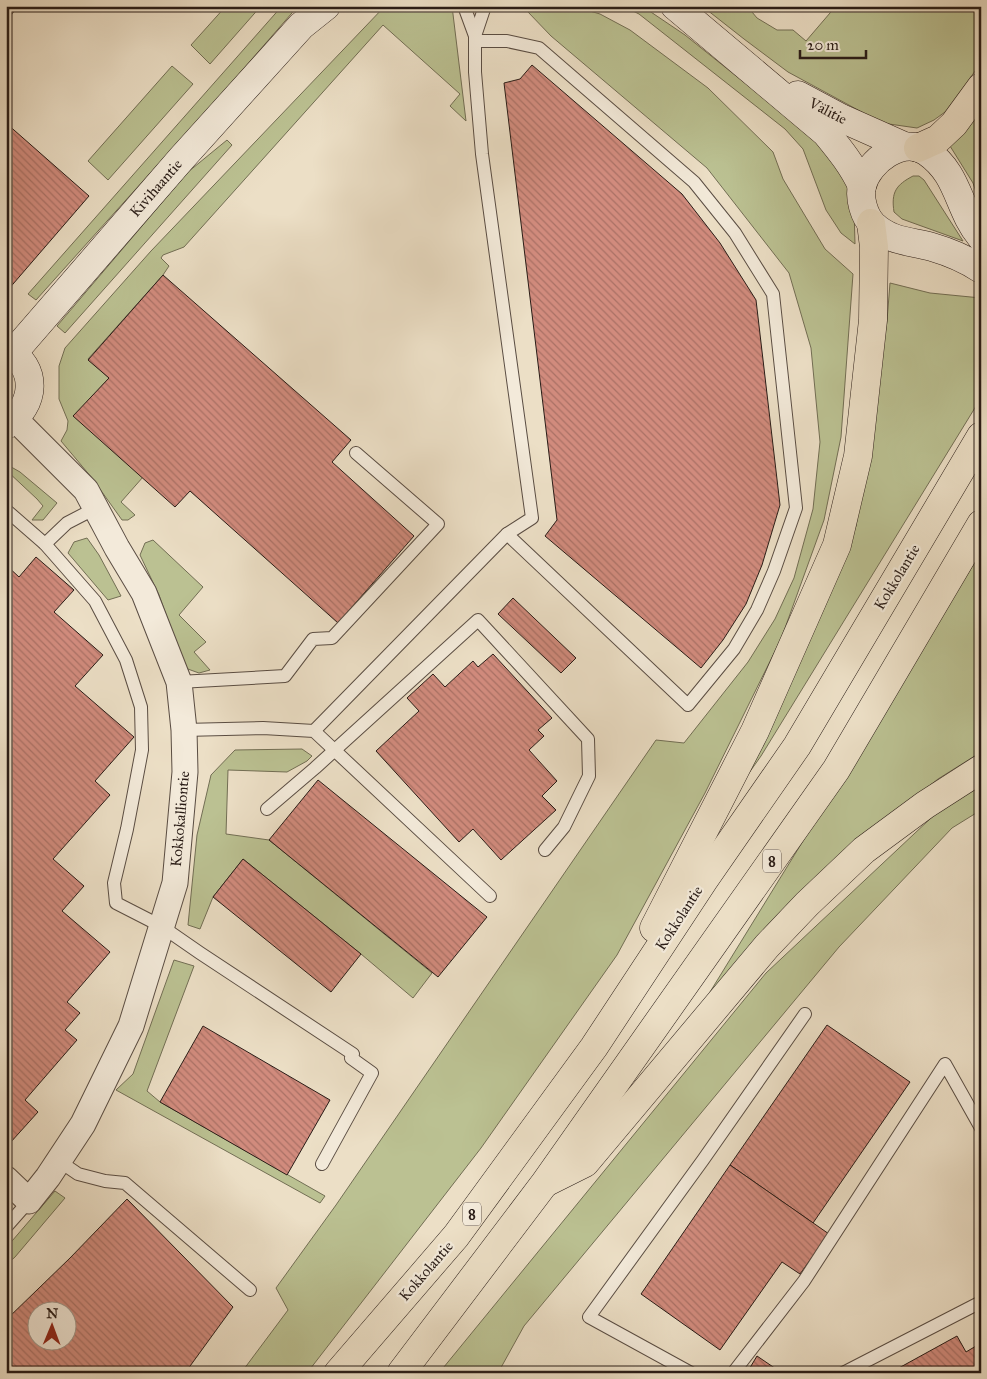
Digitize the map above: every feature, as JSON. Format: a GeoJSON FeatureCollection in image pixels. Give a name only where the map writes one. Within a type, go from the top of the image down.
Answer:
{"type":"FeatureCollection","features":[{"type":"Feature","properties":{"kind":"highway"},"geometry":{"type":"LineString","coordinates":[[911,147],[938,139],[954,124],[981,87]]}},
{"type":"Feature","properties":{"kind":"highway"},"geometry":{"type":"LineString","coordinates":[[594,1047],[755,732],[837,545],[858,456],[872,330],[874,247],[871,223]]}},
{"type":"Feature","properties":{"kind":"highway","name":"Kokkolantie"},"geometry":{"type":"LineString","coordinates":[[338,1373],[456,1236],[594,1047],[704,880],[797,746],[981,436]]}},
{"type":"Feature","properties":{"kind":"highway","name":"8"},"geometry":{"type":"LineString","coordinates":[[401,1373],[544,1184],[836,770],[981,524]]}},
{"type":"Feature","properties":{"kind":"highway"},"geometry":{"type":"LineString","coordinates":[[544,1184],[585,1163],[767,946],[807,904],[864,850],[925,805],[981,769]]}},
{"type":"Feature","properties":{"kind":"main road","name":"Kivihaantie"},"geometry":{"type":"LineString","coordinates":[[10,351],[307,16],[326,6]]}},
{"type":"Feature","properties":{"kind":"main road","name":"Välitie"},"geometry":{"type":"LineString","coordinates":[[675,6],[826,133],[846,157],[862,186]]}},
{"type":"Feature","properties":{"kind":"main road","name":"Välitie"},"geometry":{"type":"LineString","coordinates":[[754,72],[841,118],[925,151],[945,168],[974,229],[981,237]]}},
{"type":"Feature","properties":{"kind":"main road"},"geometry":{"type":"LineString","coordinates":[[911,147],[890,151],[880,158],[868,172],[862,186],[862,200],[865,212],[871,223],[887,236],[950,253],[981,268]]}},
{"type":"Feature","properties":{"kind":"main road"},"geometry":{"type":"LineString","coordinates":[[10,351],[23,364],[29,378],[29,393],[25,407],[11,422]]}},
{"type":"Feature","properties":{"kind":"street","name":"Kokkokalliontie"},"geometry":{"type":"LineString","coordinates":[[11,422],[86,490],[144,593],[179,682],[184,730],[185,772],[175,883],[131,1026],[83,1124],[59,1161],[29,1201]]}},
{"type":"Feature","properties":{"kind":"street"},"geometry":{"type":"LineString","coordinates":[[6,1179],[29,1201]]}},
{"type":"Feature","properties":{"kind":"lane"},"geometry":{"type":"LineString","coordinates":[[464,6],[475,38]]}},
{"type":"Feature","properties":{"kind":"lane"},"geometry":{"type":"LineString","coordinates":[[314,731],[507,534],[532,518],[482,154],[475,72],[475,38],[485,6]]}},
{"type":"Feature","properties":{"kind":"lane"},"geometry":{"type":"LineString","coordinates":[[475,38],[507,41],[539,48],[694,182],[735,233],[773,294],[796,508],[774,571],[757,610],[734,649],[688,705],[507,534]]}},
{"type":"Feature","properties":{"kind":"lane"},"geometry":{"type":"LineString","coordinates":[[179,682],[285,676],[313,639],[332,638],[438,524],[356,453]]}},
{"type":"Feature","properties":{"kind":"lane"},"geometry":{"type":"LineString","coordinates":[[45,544],[67,523],[96,508]]}},
{"type":"Feature","properties":{"kind":"lane"},"geometry":{"type":"LineString","coordinates":[[6,510],[45,544],[95,601],[126,660],[141,707],[142,750],[127,829],[114,883],[116,903],[161,926],[353,1054],[351,1058],[372,1073],[322,1164]]}},
{"type":"Feature","properties":{"kind":"lane"},"geometry":{"type":"LineString","coordinates":[[267,809],[478,620],[588,739],[589,776],[564,826],[545,850]]}},
{"type":"Feature","properties":{"kind":"lane"},"geometry":{"type":"LineString","coordinates":[[184,730],[263,728],[314,731],[490,896]]}},
{"type":"Feature","properties":{"kind":"lane"},"geometry":{"type":"LineString","coordinates":[[690,1373],[589,1317],[698,1167],[805,1014]]}},
{"type":"Feature","properties":{"kind":"lane"},"geometry":{"type":"LineString","coordinates":[[733,1373],[804,1281],[945,1064],[981,1128]]}},
{"type":"Feature","properties":{"kind":"lane"},"geometry":{"type":"LineString","coordinates":[[59,1161],[78,1174],[105,1182],[125,1183],[250,1290]]}},
{"type":"Feature","properties":{"kind":"lane","name":"Kokkokalliontie"},"geometry":{"type":"LineString","coordinates":[[6,1227],[29,1201]]}},
{"type":"Feature","properties":{"kind":"lane"},"geometry":{"type":"LineString","coordinates":[[843,1373],[981,1302]]}},
{"type":"Feature","properties":{"kind":"green space"},"geometry":{"type":"Polygon","coordinates":[[[226,6],[261,6],[210,64],[191,45],[226,6]]]}},
{"type":"Feature","properties":{"kind":"green space"},"geometry":{"type":"Polygon","coordinates":[[[282,6],[298,6],[36,300],[28,294],[282,6]]]}},
{"type":"Feature","properties":{"kind":"green space"},"geometry":{"type":"Polygon","coordinates":[[[385,6],[452,6],[466,121],[450,106],[460,94],[383,25],[184,247],[163,255],[161,258],[169,266],[163,275],[88,359],[109,378],[74,416],[143,477],[121,502],[135,515],[128,520],[122,520],[92,478],[61,441],[67,430],[68,421],[59,399],[59,366],[65,348],[151,251],[385,6]]]}},
{"type":"Feature","properties":{"kind":"green space"},"geometry":{"type":"Polygon","coordinates":[[[529,6],[573,6],[600,14],[630,30],[708,88],[773,152],[783,179],[825,249],[853,274],[841,437],[824,520],[781,639],[705,793],[617,955],[481,1148],[307,1373],[241,1373],[288,1310],[276,1288],[336,1205],[656,740],[684,743],[748,662],[775,619],[794,578],[813,509],[820,442],[811,348],[789,273],[707,168],[551,36],[528,12],[529,6]]]}},
{"type":"Feature","properties":{"kind":"green space"},"geometry":{"type":"Polygon","coordinates":[[[623,6],[642,6],[685,35],[832,153],[849,181],[854,209],[855,244],[841,233],[826,210],[803,149],[785,129],[639,14],[623,6]]]}},
{"type":"Feature","properties":{"kind":"green space"},"geometry":{"type":"Polygon","coordinates":[[[702,6],[747,6],[757,18],[777,30],[793,30],[806,41],[836,6],[981,6],[981,63],[945,112],[934,120],[917,128],[882,123],[788,72],[702,6]]]}},
{"type":"Feature","properties":{"kind":"green space"},"geometry":{"type":"Polygon","coordinates":[[[172,66],[193,84],[108,180],[88,161],[172,66]]]}},
{"type":"Feature","properties":{"kind":"green space"},"geometry":{"type":"Polygon","coordinates":[[[981,107],[981,207],[973,183],[950,146],[981,107]]]}},
{"type":"Feature","properties":{"kind":"green space"},"geometry":{"type":"Polygon","coordinates":[[[227,140],[232,145],[65,333],[57,326],[188,172],[227,140]]]}},
{"type":"Feature","properties":{"kind":"green space"},"geometry":{"type":"Polygon","coordinates":[[[913,176],[919,176],[924,180],[963,241],[902,219],[894,212],[893,199],[896,190],[902,183],[913,176]]]}},
{"type":"Feature","properties":{"kind":"green space"},"geometry":{"type":"Polygon","coordinates":[[[890,283],[930,293],[981,298],[981,398],[761,756],[732,797],[825,606],[856,526],[887,321],[890,283]]]}},
{"type":"Feature","properties":{"kind":"green space"},"geometry":{"type":"Polygon","coordinates":[[[6,464],[20,472],[57,503],[43,520],[32,520],[43,506],[6,470],[6,464]]]}},
{"type":"Feature","properties":{"kind":"green space"},"geometry":{"type":"Polygon","coordinates":[[[87,538],[99,555],[121,596],[108,600],[68,553],[74,542],[87,538]]]}},
{"type":"Feature","properties":{"kind":"green space"},"geometry":{"type":"Polygon","coordinates":[[[153,540],[203,587],[179,615],[206,642],[194,652],[210,670],[199,673],[185,668],[159,595],[140,555],[145,543],[153,540]]]}},
{"type":"Feature","properties":{"kind":"green space"},"geometry":{"type":"Polygon","coordinates":[[[981,552],[981,752],[938,779],[850,848],[710,992],[981,552]]]}},
{"type":"Feature","properties":{"kind":"green space"},"geometry":{"type":"Polygon","coordinates":[[[302,749],[312,756],[307,761],[287,772],[228,770],[226,834],[269,840],[432,973],[413,998],[243,859],[213,897],[200,929],[188,925],[197,835],[211,775],[235,750],[302,749]]]}},
{"type":"Feature","properties":{"kind":"green space"},"geometry":{"type":"Polygon","coordinates":[[[981,782],[981,810],[952,828],[839,947],[524,1326],[498,1373],[439,1373],[766,973],[947,803],[981,782]]]}},
{"type":"Feature","properties":{"kind":"green space"},"geometry":{"type":"Polygon","coordinates":[[[174,960],[194,966],[147,1091],[160,1102],[325,1196],[320,1203],[116,1090],[133,1074],[174,960]]]}},
{"type":"Feature","properties":{"kind":"green space"},"geometry":{"type":"Polygon","coordinates":[[[55,1191],[65,1198],[6,1265],[6,1248],[55,1191]]]}},
{"type":"Feature","properties":{"kind":"building"},"geometry":{"type":"Polygon","coordinates":[[[6,6],[19,6],[6,21],[6,6]]]}},
{"type":"Feature","properties":{"kind":"building"},"geometry":{"type":"Polygon","coordinates":[[[532,65],[682,194],[720,243],[756,300],[780,505],[762,565],[746,604],[723,640],[701,668],[545,536],[557,520],[504,83],[520,79],[532,65]]]}},
{"type":"Feature","properties":{"kind":"building"},"geometry":{"type":"Polygon","coordinates":[[[6,123],[89,196],[7,291],[6,290],[6,123]]]}},
{"type":"Feature","properties":{"kind":"building"},"geometry":{"type":"Polygon","coordinates":[[[163,275],[351,440],[332,462],[414,536],[338,623],[190,491],[175,507],[73,416],[109,378],[88,360],[163,275]]]}},
{"type":"Feature","properties":{"kind":"building"},"geometry":{"type":"Polygon","coordinates":[[[36,557],[74,590],[54,612],[103,655],[75,686],[134,737],[95,781],[110,795],[53,859],[84,886],[62,911],[110,952],[67,1002],[80,1013],[65,1030],[77,1040],[25,1100],[38,1112],[10,1143],[6,1139],[6,565],[19,577],[36,557]]]}},
{"type":"Feature","properties":{"kind":"building"},"geometry":{"type":"Polygon","coordinates":[[[513,598],[576,658],[561,673],[498,614],[513,598]]]}},
{"type":"Feature","properties":{"kind":"building"},"geometry":{"type":"Polygon","coordinates":[[[493,654],[552,718],[538,730],[544,736],[529,750],[557,781],[542,796],[556,810],[501,860],[473,829],[459,842],[376,751],[419,711],[407,698],[433,674],[445,687],[473,661],[478,667],[493,654]]]}},
{"type":"Feature","properties":{"kind":"building"},"geometry":{"type":"Polygon","coordinates":[[[318,780],[487,917],[438,977],[269,840],[318,780]]]}},
{"type":"Feature","properties":{"kind":"building"},"geometry":{"type":"Polygon","coordinates":[[[243,859],[361,954],[331,992],[213,897],[243,859]]]}},
{"type":"Feature","properties":{"kind":"building"},"geometry":{"type":"Polygon","coordinates":[[[827,1025],[910,1082],[813,1223],[730,1165],[827,1025]]]}},
{"type":"Feature","properties":{"kind":"building"},"geometry":{"type":"Polygon","coordinates":[[[203,1026],[330,1100],[287,1175],[160,1102],[203,1026]]]}},
{"type":"Feature","properties":{"kind":"building"},"geometry":{"type":"Polygon","coordinates":[[[730,1165],[829,1234],[800,1274],[782,1262],[720,1350],[641,1294],[730,1165]]]}},
{"type":"Feature","properties":{"kind":"building"},"geometry":{"type":"Polygon","coordinates":[[[127,1199],[233,1307],[185,1373],[6,1373],[6,1320],[127,1199]]]}},
{"type":"Feature","properties":{"kind":"building"},"geometry":{"type":"Polygon","coordinates":[[[957,1336],[966,1352],[981,1343],[981,1373],[900,1373],[897,1369],[957,1336]]]}},
{"type":"Feature","properties":{"kind":"building"},"geometry":{"type":"Polygon","coordinates":[[[757,1356],[782,1373],[751,1373],[748,1371],[757,1356]]]}}]}
